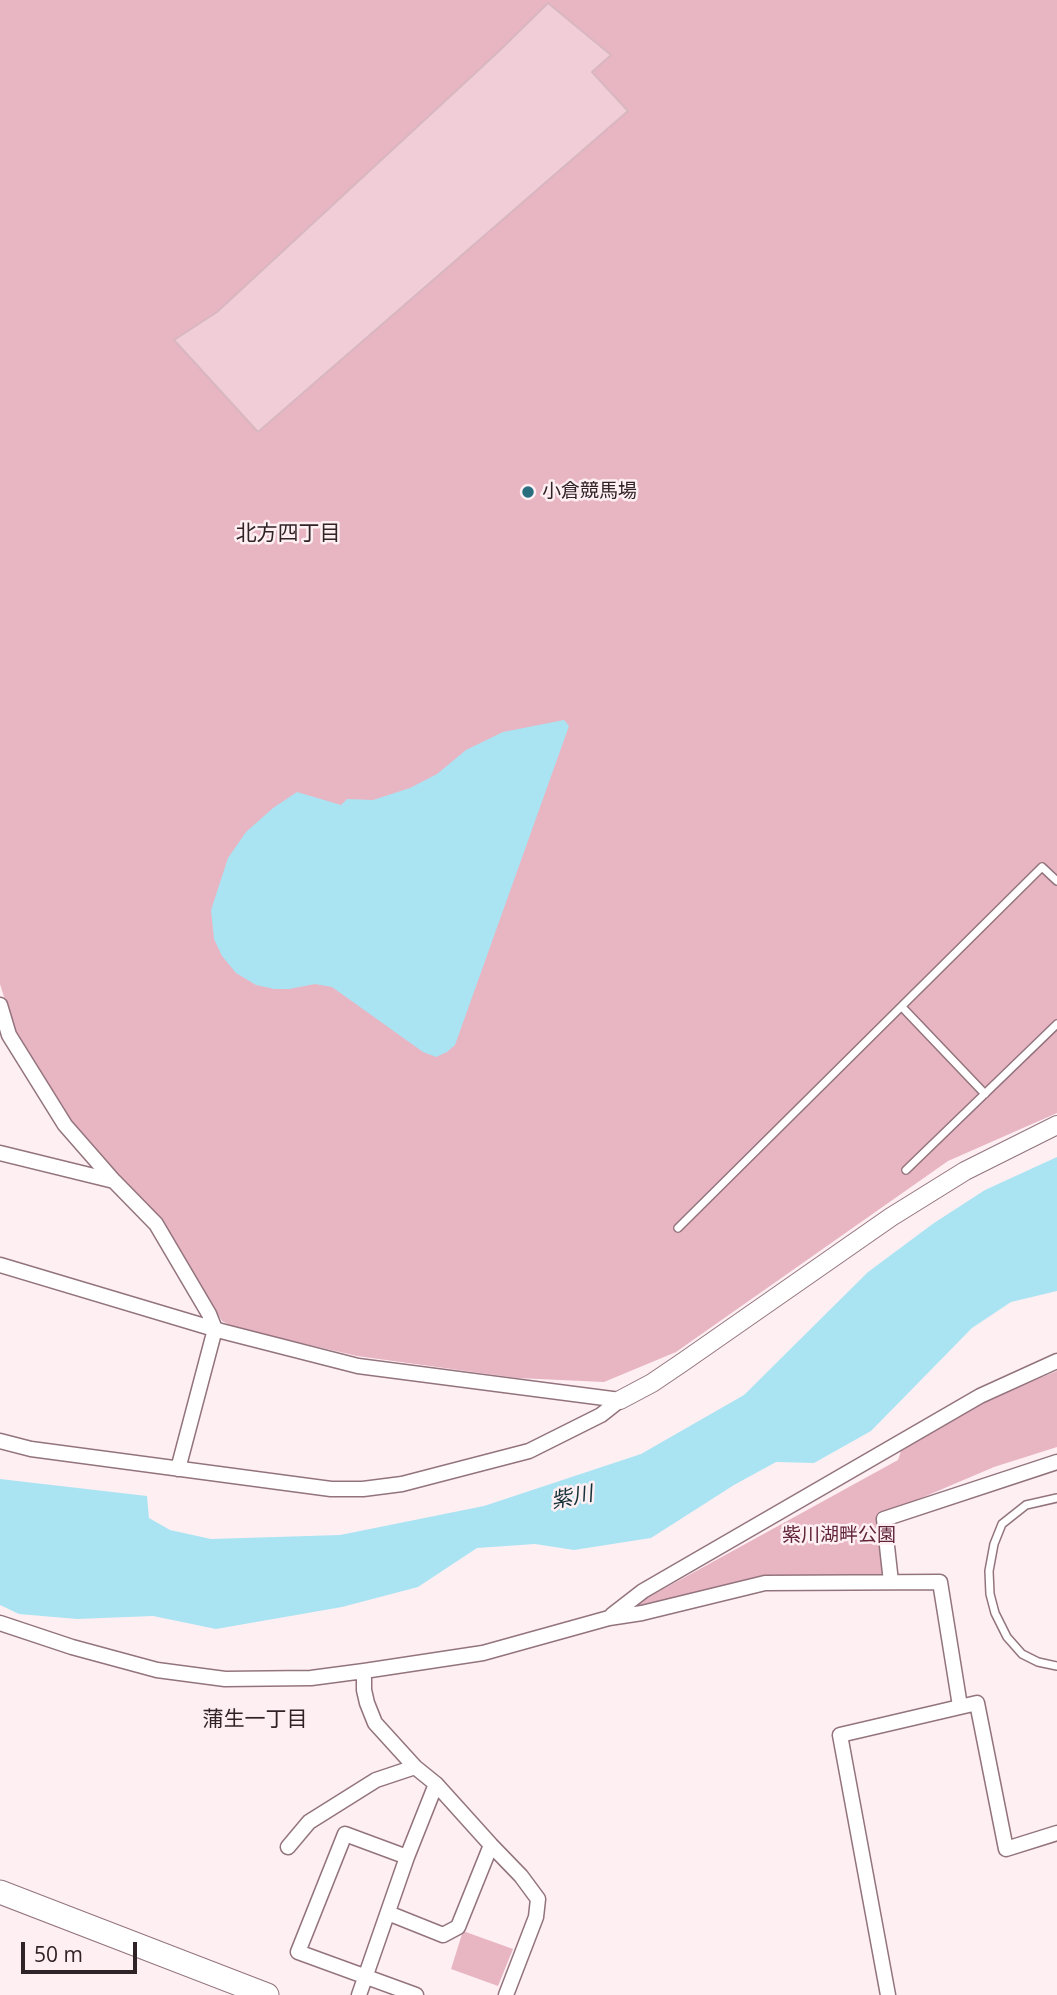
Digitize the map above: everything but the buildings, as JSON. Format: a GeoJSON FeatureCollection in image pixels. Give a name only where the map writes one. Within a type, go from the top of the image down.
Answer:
{"type":"FeatureCollection","features":[{"type":"Feature","properties":{"kind":"main road"},"geometry":{"type":"LineString","coordinates":[[0,1892],[267,1995]]}},
{"type":"Feature","properties":{"kind":"street"},"geometry":{"type":"LineString","coordinates":[[0,1005],[9,1035],[43,1092],[65,1125],[156,1224],[209,1314],[215,1329],[178,1469]]}},
{"type":"Feature","properties":{"kind":"street"},"geometry":{"type":"LineString","coordinates":[[0,1441],[31,1449],[331,1489],[363,1489],[401,1484],[529,1451],[601,1415],[620,1400],[683,1362],[901,1210],[964,1171],[1057,1125]]}},
{"type":"Feature","properties":{"kind":"street"},"geometry":{"type":"LineString","coordinates":[[0,1153],[114,1181]]}},
{"type":"Feature","properties":{"kind":"street"},"geometry":{"type":"LineString","coordinates":[[0,1265],[215,1329],[358,1366],[620,1400]]}},
{"type":"Feature","properties":{"kind":"street"},"geometry":{"type":"LineString","coordinates":[[609,1618],[643,1591],[968,1403],[1057,1361]]}},
{"type":"Feature","properties":{"kind":"street"},"geometry":{"type":"LineString","coordinates":[[891,1582],[884,1519],[1057,1462]]}},
{"type":"Feature","properties":{"kind":"street"},"geometry":{"type":"LineString","coordinates":[[0,1623],[72,1647],[157,1670],[225,1679],[311,1678],[483,1653],[609,1618],[642,1613],[765,1583],[940,1582],[960,1706]]}},
{"type":"Feature","properties":{"kind":"street"},"geometry":{"type":"LineString","coordinates":[[364,1671],[364,1690],[375,1723],[415,1767],[436,1784],[521,1876],[538,1899],[536,1917],[506,1995]]}},
{"type":"Feature","properties":{"kind":"street"},"geometry":{"type":"LineString","coordinates":[[888,1995],[840,1735],[977,1703],[1006,1849],[1057,1833]]}},
{"type":"Feature","properties":{"kind":"street"},"geometry":{"type":"LineString","coordinates":[[288,1847],[309,1822],[376,1780],[415,1767]]}},
{"type":"Feature","properties":{"kind":"street"},"geometry":{"type":"LineString","coordinates":[[359,1995],[407,1857],[436,1784]]}},
{"type":"Feature","properties":{"kind":"street"},"geometry":{"type":"LineString","coordinates":[[407,1857],[345,1835],[298,1952],[416,1995]]}},
{"type":"Feature","properties":{"kind":"street"},"geometry":{"type":"LineString","coordinates":[[388,1913],[443,1935],[458,1927],[491,1845]]}},
{"type":"Feature","properties":{"kind":"lane"},"geometry":{"type":"LineString","coordinates":[[678,1228],[1042,867],[1057,881]]}},
{"type":"Feature","properties":{"kind":"lane"},"geometry":{"type":"LineString","coordinates":[[902,1007],[985,1094]]}},
{"type":"Feature","properties":{"kind":"lane"},"geometry":{"type":"LineString","coordinates":[[906,1170],[1057,1024]]}},
{"type":"Feature","properties":{"kind":"lane"},"geometry":{"type":"LineString","coordinates":[[1057,1498],[1026,1505],[1002,1524],[994,1544],[989,1571],[990,1594],[995,1613],[1007,1637],[1022,1654],[1038,1662],[1057,1666]]}},
{"type":"Feature","properties":{"kind":"green space","name":"小倉競馬場"},"geometry":{"type":"Polygon","coordinates":[[[0,0],[1057,0],[1057,1113],[948,1161],[676,1352],[604,1382],[517,1378],[357,1356],[233,1327],[222,1321],[161,1220],[78,1130],[51,1093],[16,1035],[0,984],[0,0]]]}},
{"type":"Feature","properties":{"kind":"green space","name":"紫川湖畔公園"},"geometry":{"type":"Polygon","coordinates":[[[1057,1371],[1057,1447],[994,1467],[879,1516],[882,1575],[769,1575],[640,1606],[638,1603],[898,1460],[901,1451],[988,1399],[1057,1371]]]}},
{"type":"Feature","properties":{"kind":"green space"},"geometry":{"type":"Polygon","coordinates":[[[463,1931],[513,1949],[498,1986],[451,1969],[463,1931]]]}},
{"type":"Feature","properties":{"kind":"water"},"geometry":{"type":"Polygon","coordinates":[[[564,720],[569,726],[455,1045],[447,1052],[436,1057],[423,1052],[332,987],[315,984],[274,989],[256,985],[236,973],[222,956],[214,939],[211,910],[228,858],[246,832],[273,808],[297,792],[341,805],[347,799],[373,800],[410,788],[437,774],[466,750],[503,732],[564,720]]]}},
{"type":"Feature","properties":{"kind":"water","name":"紫川"},"geometry":{"type":"Polygon","coordinates":[[[1057,1157],[1057,1291],[1011,1302],[972,1328],[871,1431],[814,1463],[776,1462],[734,1485],[651,1538],[574,1550],[535,1544],[477,1548],[418,1587],[342,1607],[216,1629],[153,1616],[77,1619],[19,1614],[0,1605],[0,1479],[147,1496],[149,1518],[170,1530],[211,1539],[340,1535],[484,1506],[641,1454],[744,1395],[868,1272],[934,1223],[985,1190],[1057,1157]]]}},
{"type":"Feature","properties":{"kind":"place","name":"小倉競馬場"},"geometry":{"type":"Point","coordinates":[528,492]}},
{"type":"Feature","properties":{"kind":"district","name":"北方四丁目"},"geometry":{"type":"Point","coordinates":[288,534]}},
{"type":"Feature","properties":{"kind":"district","name":"蒲生一丁目"},"geometry":{"type":"Point","coordinates":[255,1720]}}]}
